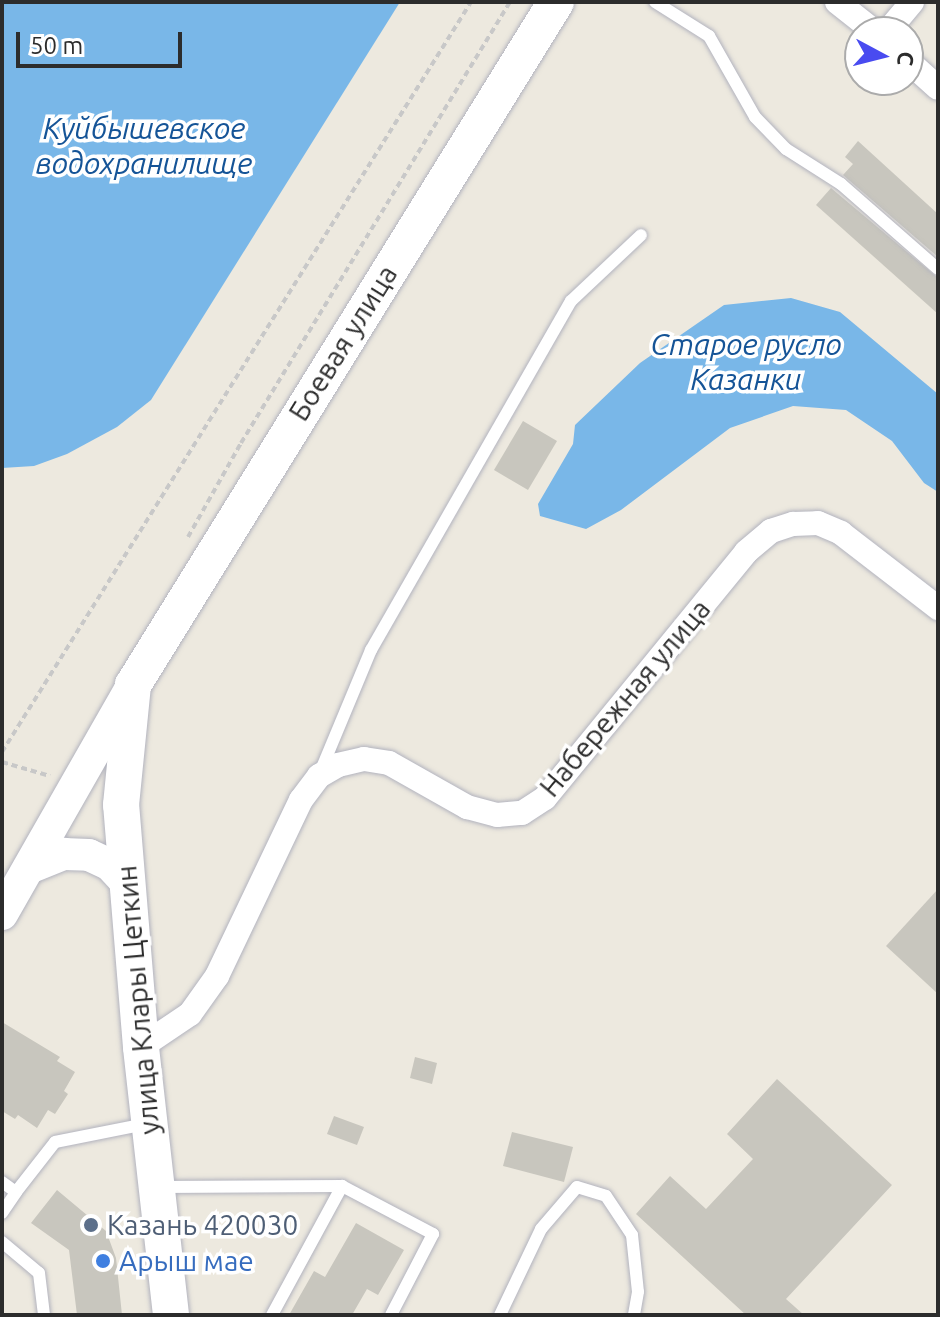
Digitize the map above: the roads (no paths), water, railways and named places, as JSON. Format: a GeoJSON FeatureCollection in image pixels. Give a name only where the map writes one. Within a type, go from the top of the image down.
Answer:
{"type":"FeatureCollection","features":[{"type":"Feature","properties":{"kind":"main road","name":"Боевая улица"},"geometry":{"type":"LineString","coordinates":[[133,685],[556,2]]}},
{"type":"Feature","properties":{"kind":"main road","name":"улица Клары Цеткин"},"geometry":{"type":"LineString","coordinates":[[133,685],[121,805],[141,1047],[171,1315]]}},
{"type":"Feature","properties":{"kind":"street"},"geometry":{"type":"LineString","coordinates":[[837,2],[855,16]]}},
{"type":"Feature","properties":{"kind":"street","name":"Набережная улица"},"geometry":{"type":"LineString","coordinates":[[319,776],[338,765],[364,759],[389,763],[467,807],[497,815],[522,813],[545,798],[746,552],[771,531],[793,524],[818,523],[841,533],[938,608]]}},
{"type":"Feature","properties":{"kind":"street"},"geometry":{"type":"LineString","coordinates":[[2,914],[133,685]]}},
{"type":"Feature","properties":{"kind":"street"},"geometry":{"type":"LineString","coordinates":[[141,1047],[190,1014],[217,976],[301,800],[319,776]]}},
{"type":"Feature","properties":{"kind":"street"},"geometry":{"type":"LineString","coordinates":[[29,868],[64,854],[89,855],[110,865],[126,882]]}},
{"type":"Feature","properties":{"kind":"lane"},"geometry":{"type":"LineString","coordinates":[[655,2],[709,36],[755,117],[786,149],[841,184],[938,269]]}},
{"type":"Feature","properties":{"kind":"lane"},"geometry":{"type":"LineString","coordinates":[[319,776],[371,650],[571,301],[641,235]]}},
{"type":"Feature","properties":{"kind":"lane"},"geometry":{"type":"LineString","coordinates":[[2,1213],[55,1142],[149,1123]]}},
{"type":"Feature","properties":{"kind":"lane"},"geometry":{"type":"LineString","coordinates":[[2,1182],[16,1192]]}},
{"type":"Feature","properties":{"kind":"lane"},"geometry":{"type":"LineString","coordinates":[[272,1315],[342,1186]]}},
{"type":"Feature","properties":{"kind":"lane"},"geometry":{"type":"LineString","coordinates":[[157,1187],[342,1186],[433,1234],[391,1315]]}},
{"type":"Feature","properties":{"kind":"lane"},"geometry":{"type":"LineString","coordinates":[[500,1315],[541,1229],[577,1187],[606,1196],[632,1235],[638,1292],[634,1315]]}},
{"type":"Feature","properties":{"kind":"lane"},"geometry":{"type":"LineString","coordinates":[[2,1242],[39,1273],[44,1315]]}},
{"type":"Feature","properties":{"kind":"water","name":"Куйбышевское водохранилище"},"geometry":{"type":"Polygon","coordinates":[[[2,2],[400,2],[151,400],[117,427],[67,454],[34,466],[2,468],[2,2]]]}},
{"type":"Feature","properties":{"kind":"water","name":"Старое русло Казанки"},"geometry":{"type":"Polygon","coordinates":[[[791,298],[840,312],[938,394],[938,492],[924,483],[892,441],[846,410],[793,406],[730,428],[621,510],[586,529],[540,516],[538,504],[573,444],[575,425],[640,363],[724,305],[791,298]]]}},
{"type":"Feature","properties":{"kind":"place","name":"Казань 420030"},"geometry":{"type":"Point","coordinates":[91,1225]}},
{"type":"Feature","properties":{"kind":"place","name":"Арыш мае"},"geometry":{"type":"Point","coordinates":[103,1261]}}]}
